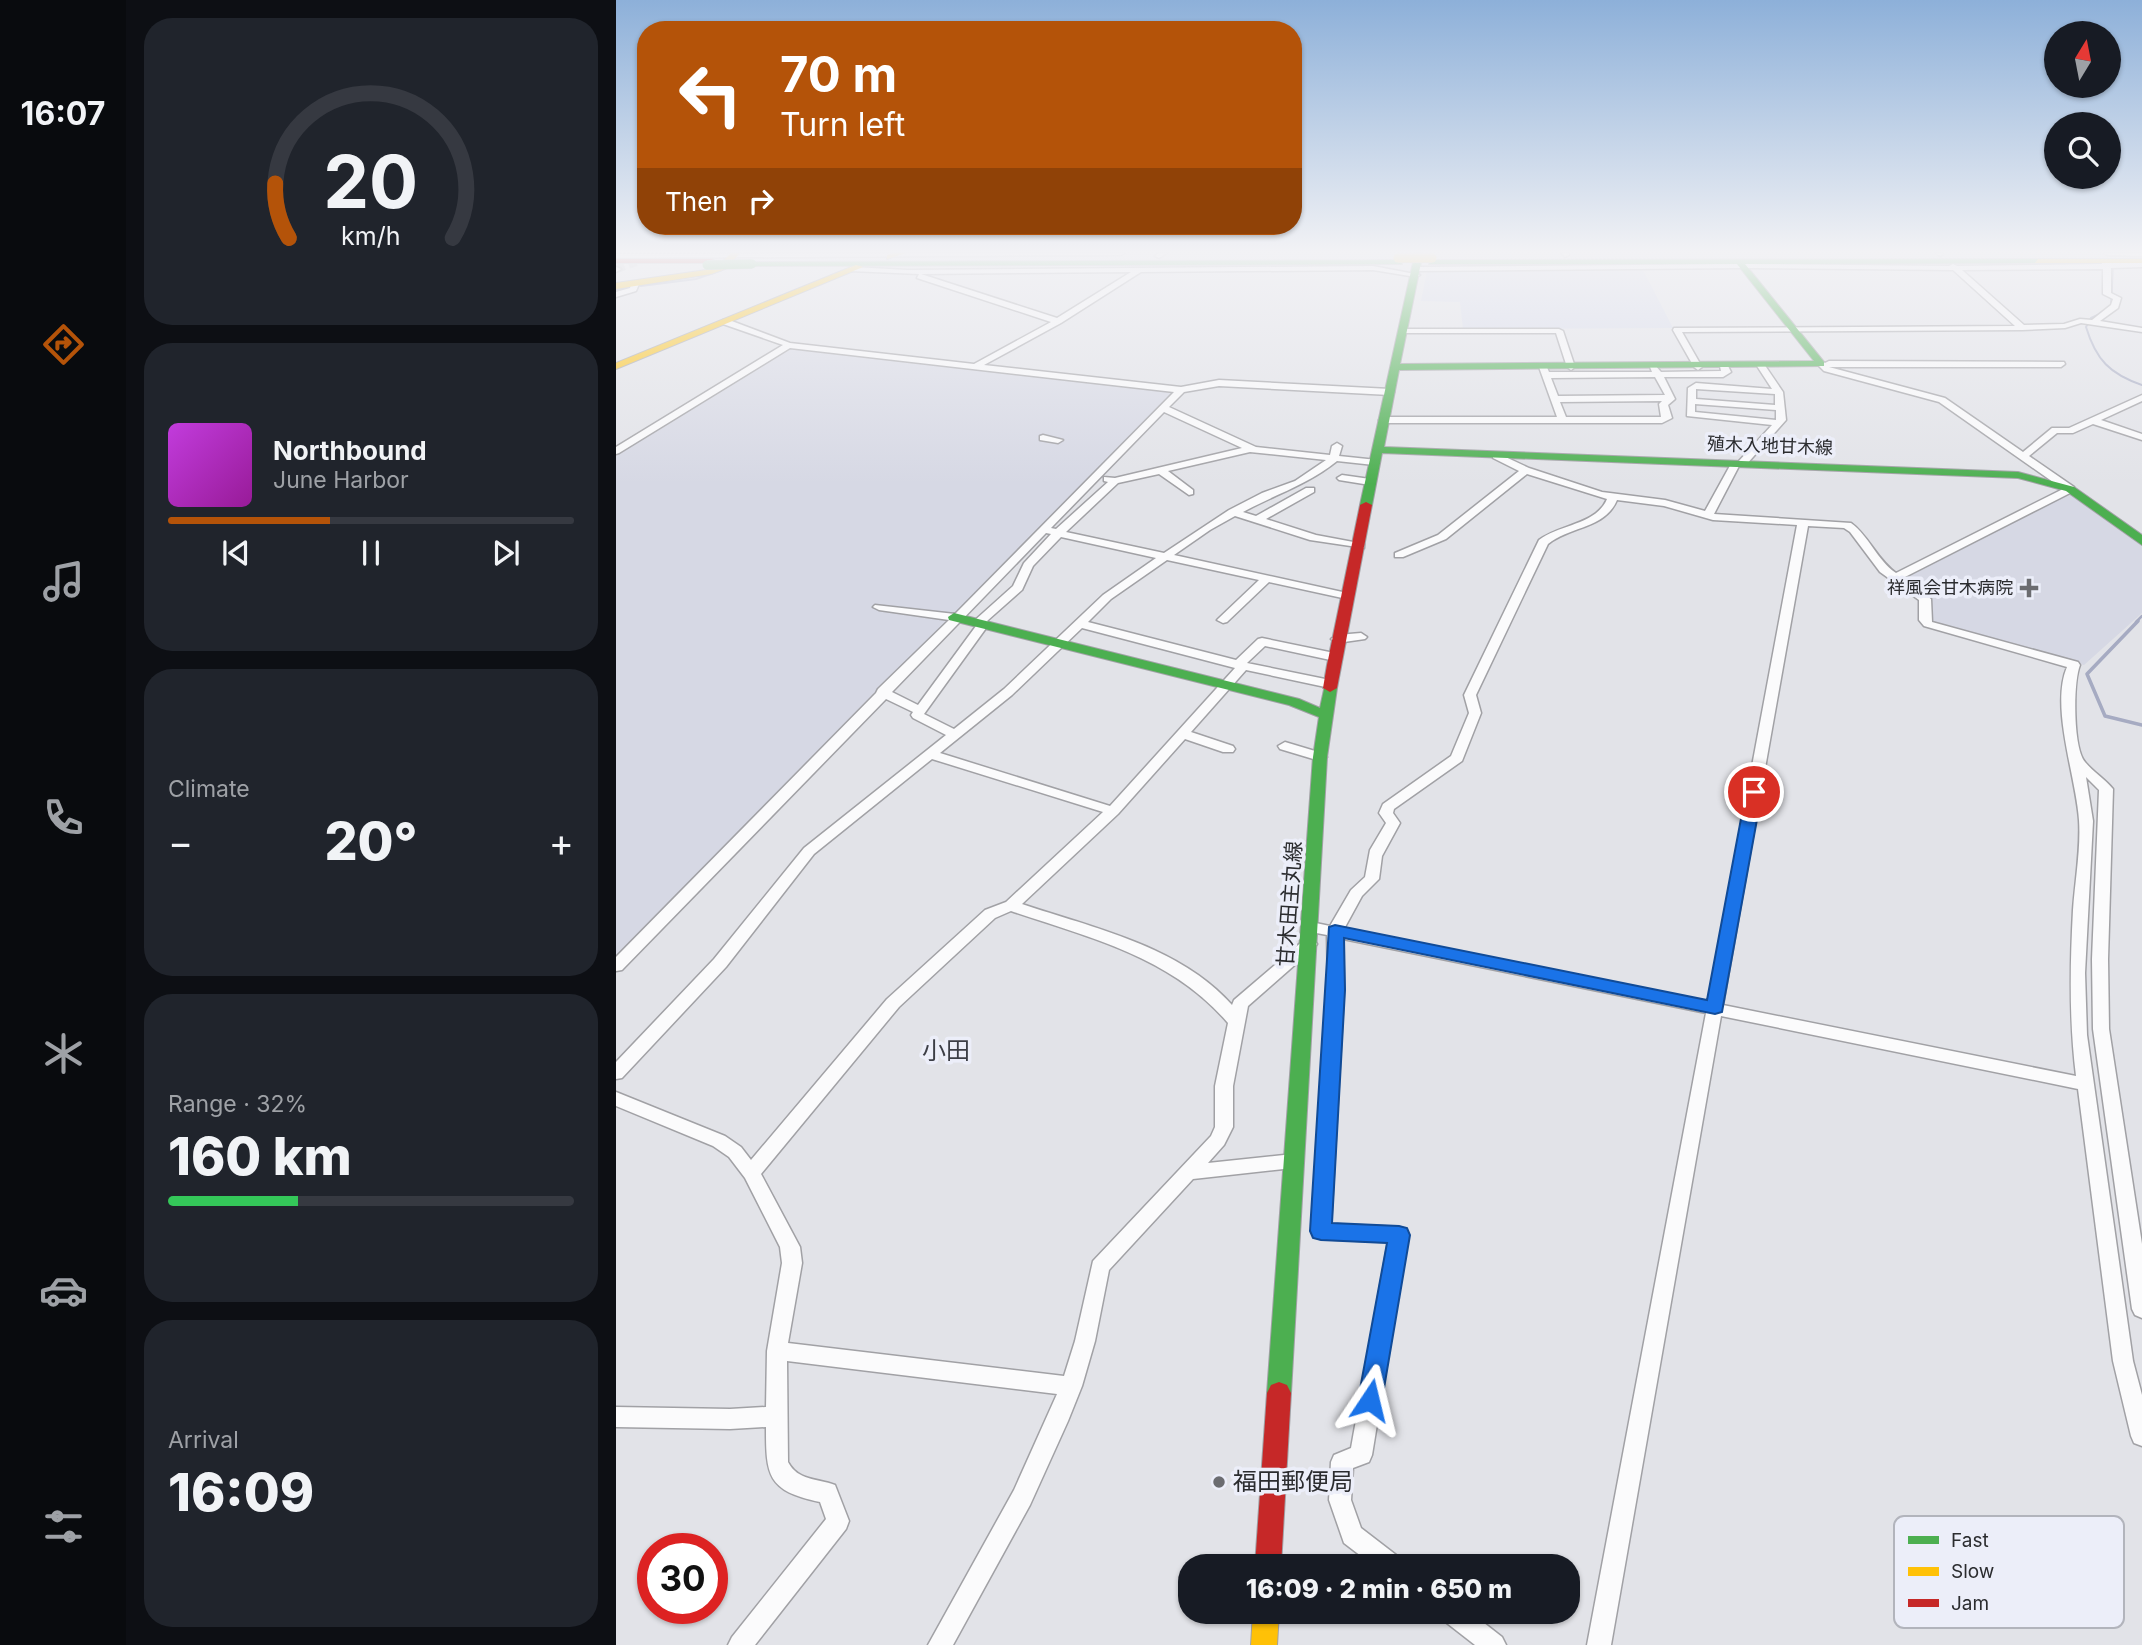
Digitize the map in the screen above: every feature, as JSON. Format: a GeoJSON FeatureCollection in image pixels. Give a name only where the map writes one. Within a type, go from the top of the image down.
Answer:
{"type":"FeatureCollection","features":[{"type":"Feature","properties":{"kind":"main road"},"geometry":{"type":"LineString","coordinates":[[617,365],[706,330]]}},
{"type":"Feature","properties":{"kind":"main road"},"geometry":{"type":"LineString","coordinates":[[1795,330],[1821,364]]}},
{"type":"Feature","properties":{"kind":"main road","name":"甘木田主丸線"},"geometry":{"type":"LineString","coordinates":[[1269,1554],[1325,715],[1337,639],[1360,546],[1370,482],[1403,331]]}},
{"type":"Feature","properties":{"kind":"main road"},"geometry":{"type":"LineString","coordinates":[[1396,367],[1546,375],[1578,372],[1658,374],[1698,366],[1821,364]]}},
{"type":"Feature","properties":{"kind":"main road","name":"殖木入地甘木線"},"geometry":{"type":"LineString","coordinates":[[1376,456],[1496,456],[2018,475],[2070,489],[2142,541]]}},
{"type":"Feature","properties":{"kind":"main road"},"geometry":{"type":"LineString","coordinates":[[954,617],[1059,641],[1294,702],[1325,715]]}},
{"type":"Feature","properties":{"kind":"main road"},"geometry":{"type":"LineString","coordinates":[[1264,1645],[1265,1624]]}},
{"type":"Feature","properties":{"kind":"street"},"geometry":{"type":"LineString","coordinates":[[747,330],[789,345],[1181,390],[1219,383],[1390,392]]}},
{"type":"Feature","properties":{"kind":"street"},"geometry":{"type":"LineString","coordinates":[[976,366],[1042,330]]}},
{"type":"Feature","properties":{"kind":"street"},"geometry":{"type":"LineString","coordinates":[[1698,366],[1677,330],[1704,330]]}},
{"type":"Feature","properties":{"kind":"street"},"geometry":{"type":"LineString","coordinates":[[1403,331],[1559,331],[1596,410]]}},
{"type":"Feature","properties":{"kind":"street"},"geometry":{"type":"LineString","coordinates":[[616,451],[789,345]]}},
{"type":"Feature","properties":{"kind":"street"},"geometry":{"type":"LineString","coordinates":[[1821,364],[2061,364]]}},
{"type":"Feature","properties":{"kind":"street"},"geometry":{"type":"LineString","coordinates":[[1821,364],[1827,369],[1942,400],[2070,489],[1895,578]]}},
{"type":"Feature","properties":{"kind":"street"},"geometry":{"type":"LineString","coordinates":[[1559,410],[1635,409],[1665,419],[1667,405],[1658,374],[1723,373],[1727,372],[1724,366]]}},
{"type":"Feature","properties":{"kind":"street"},"geometry":{"type":"LineString","coordinates":[[1708,516],[1739,464],[1780,423],[1779,393],[1761,366]]}},
{"type":"Feature","properties":{"kind":"street"},"geometry":{"type":"LineString","coordinates":[[1619,374],[1635,409]]}},
{"type":"Feature","properties":{"kind":"street"},"geometry":{"type":"LineString","coordinates":[[1546,375],[1559,410]]}},
{"type":"Feature","properties":{"kind":"street"},"geometry":{"type":"LineString","coordinates":[[1779,393],[1696,386],[1692,388],[1690,414],[1780,423]]}},
{"type":"Feature","properties":{"kind":"street"},"geometry":{"type":"LineString","coordinates":[[616,965],[954,617],[1044,536],[1066,509],[1181,390]]}},
{"type":"Feature","properties":{"kind":"street"},"geometry":{"type":"LineString","coordinates":[[2023,456],[2055,430],[2070,431],[2142,398]]}},
{"type":"Feature","properties":{"kind":"street"},"geometry":{"type":"LineString","coordinates":[[1691,401],[1780,408]]}},
{"type":"Feature","properties":{"kind":"street"},"geometry":{"type":"LineString","coordinates":[[1384,421],[1559,410],[1635,409],[1667,405]]}},
{"type":"Feature","properties":{"kind":"street"},"geometry":{"type":"LineString","coordinates":[[1163,408],[1252,449],[1333,460],[1376,456]]}},
{"type":"Feature","properties":{"kind":"street"},"geometry":{"type":"LineString","coordinates":[[2094,421],[2142,437]]}},
{"type":"Feature","properties":{"kind":"street"},"geometry":{"type":"LineString","coordinates":[[1044,438],[1058,440]]}},
{"type":"Feature","properties":{"kind":"street"},"geometry":{"type":"LineString","coordinates":[[616,1073],[720,963],[809,851],[1009,692],[1107,597],[1233,512],[1266,495],[1299,483],[1333,460],[1336,446]]}},
{"type":"Feature","properties":{"kind":"street"},"geometry":{"type":"LineString","coordinates":[[1096,478],[1115,481],[1252,449]]}},
{"type":"Feature","properties":{"kind":"street"},"geometry":{"type":"LineString","coordinates":[[1496,456],[1526,470],[1613,497],[1665,503],[1708,516],[1837,523],[1852,527],[1884,570],[1925,598],[1925,620],[1928,624],[2074,665],[2069,677],[2068,710],[2086,821],[2077,972],[2079,1035],[2123,1361],[2142,1436]]}},
{"type":"Feature","properties":{"kind":"street"},"geometry":{"type":"LineString","coordinates":[[1160,470],[1189,492]]}},
{"type":"Feature","properties":{"kind":"street"},"geometry":{"type":"LineString","coordinates":[[1399,555],[1442,537],[1526,470]]}},
{"type":"Feature","properties":{"kind":"street"},"geometry":{"type":"LineString","coordinates":[[1342,478],[1370,482]]}},
{"type":"Feature","properties":{"kind":"street"},"geometry":{"type":"LineString","coordinates":[[1061,532],[1115,481]]}},
{"type":"Feature","properties":{"kind":"street"},"geometry":{"type":"LineString","coordinates":[[1257,520],[1310,490]]}},
{"type":"Feature","properties":{"kind":"street"},"geometry":{"type":"LineString","coordinates":[[1377,1554],[1352,1535],[1340,1500],[1342,1462],[1361,1455],[1399,1235],[1321,1231],[1336,990],[1335,931],[1356,893],[1371,879],[1370,865],[1373,856],[1393,823],[1386,813],[1388,807],[1457,758],[1475,713],[1470,695],[1543,542],[1559,529],[1603,516],[1610,509],[1613,497]]}},
{"type":"Feature","properties":{"kind":"street"},"geometry":{"type":"LineString","coordinates":[[1066,509],[1083,511]]}},
{"type":"Feature","properties":{"kind":"street"},"geometry":{"type":"LineString","coordinates":[[1233,512],[1314,538],[1360,546]]}},
{"type":"Feature","properties":{"kind":"street"},"geometry":{"type":"LineString","coordinates":[[1599,1645],[1803,522]]}},
{"type":"Feature","properties":{"kind":"street"},"geometry":{"type":"LineString","coordinates":[[956,735],[917,715],[980,623],[1018,588],[1044,536],[1061,532],[1347,596]]}},
{"type":"Feature","properties":{"kind":"street"},"geometry":{"type":"LineString","coordinates":[[1283,583],[1292,575],[1288,570]]}},
{"type":"Feature","properties":{"kind":"street"},"geometry":{"type":"LineString","coordinates":[[1223,620],[1266,579]]}},
{"type":"Feature","properties":{"kind":"street"},"geometry":{"type":"LineString","coordinates":[[879,607],[954,617]]}},
{"type":"Feature","properties":{"kind":"street"},"geometry":{"type":"LineString","coordinates":[[1078,623],[1241,666],[1330,684]]}},
{"type":"Feature","properties":{"kind":"street"},"geometry":{"type":"LineString","coordinates":[[1337,639],[1361,637]]}},
{"type":"Feature","properties":{"kind":"street"},"geometry":{"type":"LineString","coordinates":[[751,1173],[893,1003],[990,914],[1012,906],[1113,811],[1184,734],[1262,642],[1335,657]]}},
{"type":"Feature","properties":{"kind":"street"},"geometry":{"type":"LineString","coordinates":[[882,692],[920,711]]}},
{"type":"Feature","properties":{"kind":"street"},"geometry":{"type":"LineString","coordinates":[[1184,734],[1228,749]]}},
{"type":"Feature","properties":{"kind":"street"},"geometry":{"type":"LineString","coordinates":[[1284,746],[1321,757]]}},
{"type":"Feature","properties":{"kind":"street"},"geometry":{"type":"LineString","coordinates":[[929,754],[1113,811]]}},
{"type":"Feature","properties":{"kind":"street"},"geometry":{"type":"LineString","coordinates":[[2078,763],[2106,789],[2099,959],[2101,1029],[2142,1309]]}},
{"type":"Feature","properties":{"kind":"street"},"geometry":{"type":"LineString","coordinates":[[1012,906],[1162,960],[1222,1001],[1235,1020]]}},
{"type":"Feature","properties":{"kind":"street"},"geometry":{"type":"LineString","coordinates":[[1311,927],[2085,1084]]}},
{"type":"Feature","properties":{"kind":"street"},"geometry":{"type":"LineString","coordinates":[[940,1645],[1038,1468],[1072,1386],[1098,1289],[1100,1267],[1218,1140],[1224,1127],[1224,1086],[1240,1004],[1309,944]]}},
{"type":"Feature","properties":{"kind":"street"},"geometry":{"type":"LineString","coordinates":[[616,1099],[719,1141],[735,1152],[751,1173],[790,1247],[792,1263],[777,1351],[777,1462],[781,1477],[793,1486],[827,1493],[838,1521],[740,1645]]}},
{"type":"Feature","properties":{"kind":"street"},"geometry":{"type":"LineString","coordinates":[[1188,1172],[1293,1161]]}},
{"type":"Feature","properties":{"kind":"street"},"geometry":{"type":"LineString","coordinates":[[777,1351],[1072,1386]]}},
{"type":"Feature","properties":{"kind":"street"},"geometry":{"type":"LineString","coordinates":[[616,1417],[730,1419],[777,1416]]}},
{"type":"Feature","properties":{"kind":"street"},"geometry":{"type":"LineString","coordinates":[[1467,1624],[1494,1645]]}},
{"type":"Feature","properties":{"kind":"shaded area"},"geometry":{"type":"Polygon","coordinates":[[[793,348],[1176,392],[616,961],[616,456],[793,348]]]}},
{"type":"Feature","properties":{"kind":"shaded area","name":"祥風会甘木病院"},"geometry":{"type":"Polygon","coordinates":[[[2069,494],[2142,546],[2142,613],[2084,665],[1931,622],[1929,597],[1902,579],[2069,494]]]}},
{"type":"Feature","properties":{"kind":"waterway"},"geometry":{"type":"LineString","coordinates":[[2087,330],[2094,348],[2106,364],[2121,376],[2142,385]]}},
{"type":"Feature","properties":{"kind":"waterway"},"geometry":{"type":"LineString","coordinates":[[2136,622],[2142,616]]}},
{"type":"Feature","properties":{"kind":"waterway"},"geometry":{"type":"LineString","coordinates":[[2138,621],[2087,674],[2105,716],[2142,725]]}},
{"type":"Feature","properties":{"kind":"traffic: fast"},"geometry":{"type":"LineString","coordinates":[[1366,505],[1403,330]]}},
{"type":"Feature","properties":{"kind":"traffic: fast"},"geometry":{"type":"LineString","coordinates":[[1396,367],[1821,364],[1794,330]]}},
{"type":"Feature","properties":{"kind":"traffic: fast"},"geometry":{"type":"LineString","coordinates":[[1378,450],[2018,475],[2070,489],[2142,541]]}},
{"type":"Feature","properties":{"kind":"traffic: fast"},"geometry":{"type":"LineString","coordinates":[[954,617],[1294,702],[1325,715]]}},
{"type":"Feature","properties":{"kind":"traffic: fast"},"geometry":{"type":"LineString","coordinates":[[1279,1393],[1320,757],[1330,688]]}},
{"type":"Feature","properties":{"kind":"traffic: slow"},"geometry":{"type":"LineString","coordinates":[[616,366],[705,330]]}},
{"type":"Feature","properties":{"kind":"traffic: slow"},"geometry":{"type":"LineString","coordinates":[[1264,1645],[1265,1624]]}},
{"type":"Feature","properties":{"kind":"traffic: jam"},"geometry":{"type":"LineString","coordinates":[[1330,688],[1366,505]]}},
{"type":"Feature","properties":{"kind":"traffic: jam"},"geometry":{"type":"LineString","coordinates":[[1269,1554],[1279,1393]]}},
{"type":"Feature","properties":{"kind":"place","name":"祥風会甘木病院"},"geometry":{"type":"Point","coordinates":[2029,588]}},
{"type":"Feature","properties":{"kind":"place","name":"福田郵便局"},"geometry":{"type":"Point","coordinates":[1219,1482]}},
{"type":"Feature","properties":{"kind":"district","name":"小田"},"geometry":{"type":"Point","coordinates":[946,1051]}},
{"type":"Feature","properties":{"kind":"route"},"geometry":{"type":"LineString","coordinates":[[1370,1400],[1399,1235],[1321,1231],[1336,990],[1335,931],[1715,1008],[1754,792]]}}]}
